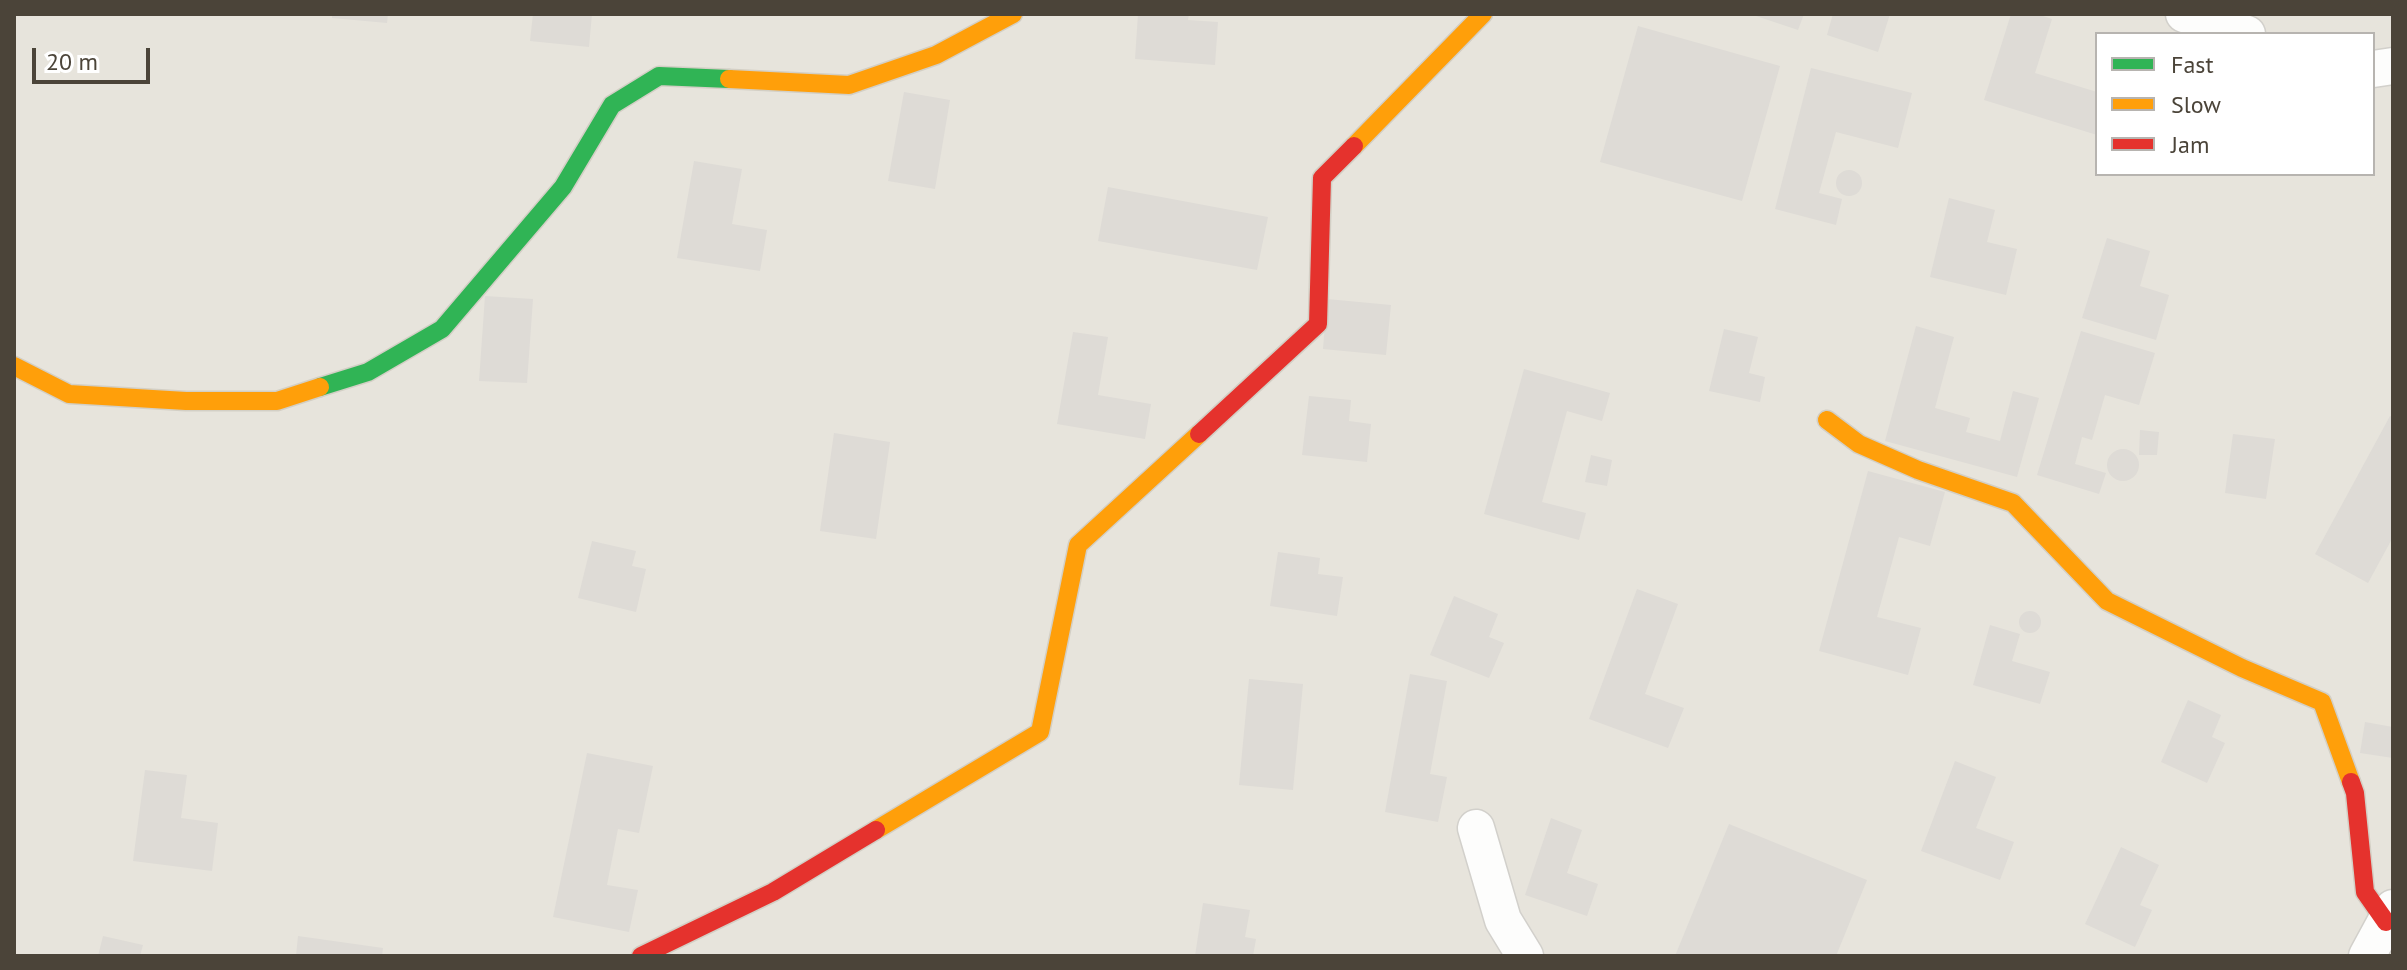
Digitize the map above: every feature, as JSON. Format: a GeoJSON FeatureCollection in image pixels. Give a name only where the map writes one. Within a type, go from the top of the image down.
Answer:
{"type":"FeatureCollection","features":[{"type":"Feature","properties":{"kind":"street"},"geometry":{"type":"LineString","coordinates":[[14,366],[69,394],[186,401],[277,401],[368,372],[442,329],[563,187],[612,105],[659,76],[849,85],[936,55],[1013,14]]}},
{"type":"Feature","properties":{"kind":"street"},"geometry":{"type":"LineString","coordinates":[[641,956],[773,892],[1040,732],[1078,545],[1318,324],[1322,178],[1483,14]]}},
{"type":"Feature","properties":{"kind":"street"},"geometry":{"type":"LineString","coordinates":[[2184,14],[2241,32]]}},
{"type":"Feature","properties":{"kind":"street"},"geometry":{"type":"LineString","coordinates":[[1827,420],[1859,444],[1918,470],[2013,503],[2107,601],[2242,668],[2322,702],[2355,793],[2365,892],[2389,915],[2367,956]]}},
{"type":"Feature","properties":{"kind":"street"},"geometry":{"type":"LineString","coordinates":[[1476,828],[1503,920],[1525,956]]}},
{"type":"Feature","properties":{"kind":"shaded area"},"geometry":{"type":"Polygon","coordinates":[[[14,14],[2393,14],[2393,956],[14,956],[14,14]]]}},
{"type":"Feature","properties":{"kind":"building"},"geometry":{"type":"Polygon","coordinates":[[[332,14],[388,14],[387,23],[332,18],[332,14]]]}},
{"type":"Feature","properties":{"kind":"building"},"geometry":{"type":"Polygon","coordinates":[[[533,14],[592,14],[589,47],[530,41],[533,14]]]}},
{"type":"Feature","properties":{"kind":"building"},"geometry":{"type":"Polygon","coordinates":[[[1138,14],[1189,14],[1188,20],[1218,22],[1215,65],[1135,59],[1138,14]]]}},
{"type":"Feature","properties":{"kind":"building"},"geometry":{"type":"Polygon","coordinates":[[[1750,14],[1804,14],[1798,30],[1750,14]]]}},
{"type":"Feature","properties":{"kind":"building"},"geometry":{"type":"Polygon","coordinates":[[[1833,14],[1890,14],[1878,52],[1827,35],[1833,14]]]}},
{"type":"Feature","properties":{"kind":"building"},"geometry":{"type":"Polygon","coordinates":[[[2011,14],[2037,14],[2052,19],[2035,73],[2095,91],[2095,134],[1984,100],[2011,14]]]}},
{"type":"Feature","properties":{"kind":"building"},"geometry":{"type":"Polygon","coordinates":[[[1638,26],[1780,66],[1742,201],[1600,162],[1638,26]]]}},
{"type":"Feature","properties":{"kind":"building"},"geometry":{"type":"Polygon","coordinates":[[[1811,68],[1912,93],[1898,148],[1836,132],[1819,193],[1842,199],[1836,225],[1775,209],[1811,68]]]}},
{"type":"Feature","properties":{"kind":"building"},"geometry":{"type":"Polygon","coordinates":[[[904,92],[950,100],[935,189],[888,181],[904,92]]]}},
{"type":"Feature","properties":{"kind":"building"},"geometry":{"type":"Polygon","coordinates":[[[694,161],[742,169],[732,224],[767,230],[760,271],[677,258],[694,161]]]}},
{"type":"Feature","properties":{"kind":"building"},"geometry":{"type":"Polygon","coordinates":[[[1849,170],[1858,174],[1862,183],[1858,192],[1849,196],[1840,192],[1836,183],[1840,174],[1849,170]]]}},
{"type":"Feature","properties":{"kind":"building"},"geometry":{"type":"Polygon","coordinates":[[[1108,187],[1268,217],[1257,270],[1098,241],[1108,187]]]}},
{"type":"Feature","properties":{"kind":"building"},"geometry":{"type":"Polygon","coordinates":[[[1949,198],[1995,210],[1987,242],[2017,249],[2006,295],[1930,277],[1949,198]]]}},
{"type":"Feature","properties":{"kind":"building"},"geometry":{"type":"Polygon","coordinates":[[[2107,238],[2150,251],[2140,286],[2169,295],[2156,340],[2082,318],[2107,238]]]}},
{"type":"Feature","properties":{"kind":"building"},"geometry":{"type":"Polygon","coordinates":[[[485,296],[533,299],[527,383],[479,381],[485,296]]]}},
{"type":"Feature","properties":{"kind":"building"},"geometry":{"type":"Polygon","coordinates":[[[1327,299],[1391,305],[1386,355],[1323,349],[1327,299]]]}},
{"type":"Feature","properties":{"kind":"building"},"geometry":{"type":"Polygon","coordinates":[[[1916,326],[1954,337],[1935,408],[1970,418],[1966,432],[2000,441],[2013,391],[2039,398],[2017,477],[1885,441],[1916,326]]]}},
{"type":"Feature","properties":{"kind":"building"},"geometry":{"type":"Polygon","coordinates":[[[1724,329],[1758,337],[1749,373],[1765,377],[1760,402],[1709,391],[1724,329]]]}},
{"type":"Feature","properties":{"kind":"building"},"geometry":{"type":"Polygon","coordinates":[[[2081,331],[2155,353],[2139,405],[2105,395],[2092,440],[2082,437],[2075,464],[2106,473],[2099,494],[2037,475],[2081,331]]]}},
{"type":"Feature","properties":{"kind":"building"},"geometry":{"type":"Polygon","coordinates":[[[1073,332],[1108,337],[1098,395],[1151,404],[1145,439],[1057,424],[1073,332]]]}},
{"type":"Feature","properties":{"kind":"building"},"geometry":{"type":"Polygon","coordinates":[[[1524,369],[1610,393],[1602,421],[1567,411],[1542,502],[1586,513],[1579,540],[1484,514],[1524,369]]]}},
{"type":"Feature","properties":{"kind":"building"},"geometry":{"type":"Polygon","coordinates":[[[1309,396],[1351,400],[1349,421],[1371,424],[1367,462],[1302,455],[1309,396]]]}},
{"type":"Feature","properties":{"kind":"building"},"geometry":{"type":"Polygon","coordinates":[[[2390,416],[2393,418],[2393,537],[2368,583],[2315,554],[2390,416]]]}},
{"type":"Feature","properties":{"kind":"building"},"geometry":{"type":"Polygon","coordinates":[[[2140,430],[2159,432],[2157,455],[2139,455],[2140,430]]]}},
{"type":"Feature","properties":{"kind":"building"},"geometry":{"type":"Polygon","coordinates":[[[834,433],[890,442],[876,539],[820,531],[834,433]]]}},
{"type":"Feature","properties":{"kind":"building"},"geometry":{"type":"Polygon","coordinates":[[[2233,434],[2275,439],[2266,499],[2225,493],[2233,434]]]}},
{"type":"Feature","properties":{"kind":"building"},"geometry":{"type":"Polygon","coordinates":[[[2123,449],[2134,454],[2139,465],[2134,476],[2123,481],[2112,476],[2107,465],[2112,454],[2123,449]]]}},
{"type":"Feature","properties":{"kind":"building"},"geometry":{"type":"Polygon","coordinates":[[[1591,455],[1612,460],[1607,486],[1585,482],[1591,455]]]}},
{"type":"Feature","properties":{"kind":"building"},"geometry":{"type":"Polygon","coordinates":[[[1868,471],[1945,492],[1930,546],[1899,537],[1877,617],[1921,628],[1908,675],[1819,651],[1868,471]]]}},
{"type":"Feature","properties":{"kind":"building"},"geometry":{"type":"Polygon","coordinates":[[[592,541],[636,551],[632,566],[646,569],[636,612],[578,598],[592,541]]]}},
{"type":"Feature","properties":{"kind":"building"},"geometry":{"type":"Polygon","coordinates":[[[1278,552],[1320,558],[1318,574],[1343,577],[1337,616],[1270,606],[1278,552]]]}},
{"type":"Feature","properties":{"kind":"building"},"geometry":{"type":"Polygon","coordinates":[[[1637,589],[1678,604],[1645,694],[1684,708],[1668,748],[1589,719],[1637,589]]]}},
{"type":"Feature","properties":{"kind":"building"},"geometry":{"type":"Polygon","coordinates":[[[1454,596],[1498,614],[1489,637],[1504,643],[1489,678],[1430,655],[1454,596]]]}},
{"type":"Feature","properties":{"kind":"building"},"geometry":{"type":"Polygon","coordinates":[[[2030,611],[2038,614],[2041,622],[2038,630],[2030,633],[2022,630],[2019,622],[2022,614],[2030,611]]]}},
{"type":"Feature","properties":{"kind":"building"},"geometry":{"type":"Polygon","coordinates":[[[1990,625],[2020,634],[2012,661],[2050,672],[2040,704],[1973,685],[1990,625]]]}},
{"type":"Feature","properties":{"kind":"building"},"geometry":{"type":"Polygon","coordinates":[[[1410,674],[1447,681],[1430,774],[1447,777],[1438,822],[1385,812],[1410,674]]]}},
{"type":"Feature","properties":{"kind":"building"},"geometry":{"type":"Polygon","coordinates":[[[1249,679],[1303,684],[1293,790],[1239,785],[1249,679]]]}},
{"type":"Feature","properties":{"kind":"building"},"geometry":{"type":"Polygon","coordinates":[[[2188,700],[2221,715],[2212,737],[2225,743],[2207,783],[2161,762],[2188,700]]]}},
{"type":"Feature","properties":{"kind":"building"},"geometry":{"type":"Polygon","coordinates":[[[2365,722],[2393,727],[2393,758],[2360,753],[2365,722]]]}},
{"type":"Feature","properties":{"kind":"building"},"geometry":{"type":"Polygon","coordinates":[[[587,753],[653,766],[639,833],[618,829],[607,885],[638,890],[629,932],[553,917],[587,753]]]}},
{"type":"Feature","properties":{"kind":"building"},"geometry":{"type":"Polygon","coordinates":[[[1955,761],[1996,777],[1976,828],[2014,842],[2000,880],[1921,851],[1955,761]]]}},
{"type":"Feature","properties":{"kind":"building"},"geometry":{"type":"Polygon","coordinates":[[[145,770],[187,775],[181,818],[218,823],[212,871],[133,861],[145,770]]]}},
{"type":"Feature","properties":{"kind":"building"},"geometry":{"type":"Polygon","coordinates":[[[1551,818],[1582,830],[1567,873],[1598,884],[1587,916],[1525,895],[1551,818]]]}},
{"type":"Feature","properties":{"kind":"building"},"geometry":{"type":"Polygon","coordinates":[[[1729,824],[1867,880],[1836,956],[1675,956],[1729,824]]]}},
{"type":"Feature","properties":{"kind":"building"},"geometry":{"type":"Polygon","coordinates":[[[2121,847],[2159,865],[2140,905],[2152,910],[2135,947],[2085,924],[2121,847]]]}},
{"type":"Feature","properties":{"kind":"building"},"geometry":{"type":"Polygon","coordinates":[[[1203,903],[1250,910],[1245,937],[1256,939],[1253,956],[1195,956],[1203,903]]]}},
{"type":"Feature","properties":{"kind":"building"},"geometry":{"type":"Polygon","coordinates":[[[103,936],[143,945],[140,956],[98,956],[103,936]]]}},
{"type":"Feature","properties":{"kind":"building"},"geometry":{"type":"Polygon","coordinates":[[[298,936],[383,948],[382,956],[296,956],[298,936]]]}},
{"type":"Feature","properties":{"kind":"traffic: fast"},"geometry":{"type":"LineString","coordinates":[[320,387],[368,372],[442,329],[563,187],[612,105],[659,76],[729,79]]}},
{"type":"Feature","properties":{"kind":"traffic: slow"},"geometry":{"type":"LineString","coordinates":[[729,79],[849,85],[936,55],[1013,14]]}},
{"type":"Feature","properties":{"kind":"traffic: slow"},"geometry":{"type":"LineString","coordinates":[[1354,146],[1483,14]]}},
{"type":"Feature","properties":{"kind":"traffic: slow"},"geometry":{"type":"LineString","coordinates":[[14,366],[69,394],[186,401],[277,401],[320,387]]}},
{"type":"Feature","properties":{"kind":"traffic: slow"},"geometry":{"type":"LineString","coordinates":[[1827,420],[1859,444],[1918,470],[2013,503],[2107,601],[2242,668],[2322,702],[2351,782]]}},
{"type":"Feature","properties":{"kind":"traffic: slow"},"geometry":{"type":"LineString","coordinates":[[876,830],[1040,732],[1078,545],[1199,434]]}},
{"type":"Feature","properties":{"kind":"traffic: jam"},"geometry":{"type":"LineString","coordinates":[[1199,434],[1318,324],[1322,178],[1354,146]]}},
{"type":"Feature","properties":{"kind":"traffic: jam"},"geometry":{"type":"LineString","coordinates":[[2351,782],[2355,793],[2365,892],[2386,922]]}},
{"type":"Feature","properties":{"kind":"traffic: jam"},"geometry":{"type":"LineString","coordinates":[[641,956],[773,892],[876,830]]}}]}
